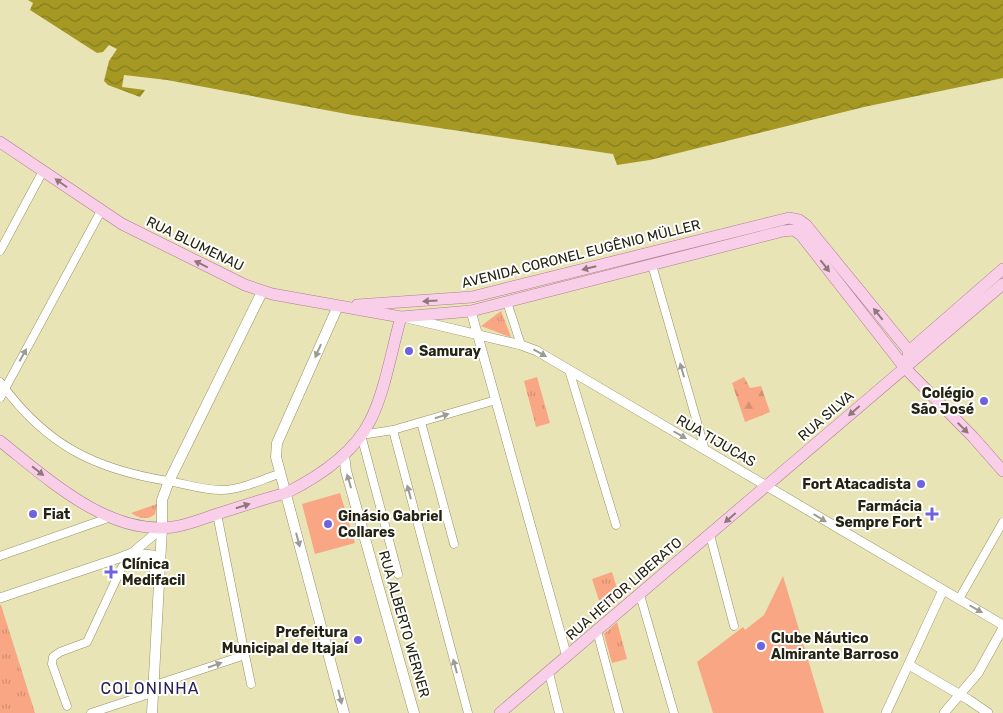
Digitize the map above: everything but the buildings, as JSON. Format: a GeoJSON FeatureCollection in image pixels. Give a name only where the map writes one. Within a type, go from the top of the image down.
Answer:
{"type":"FeatureCollection","features":[{"type":"Feature","properties":{"kind":"main road","name":"RUA BLUMENAU"},"geometry":{"type":"LineString","coordinates":[[0,142],[130,229],[245,286],[262,292],[401,317]]}},
{"type":"Feature","properties":{"kind":"main road","name":"AVENIDA CORONEL EUGÊNIO MÜLLER"},"geometry":{"type":"LineString","coordinates":[[338,306],[472,297],[789,218],[797,225],[783,231],[470,311],[401,317]]}},
{"type":"Feature","properties":{"kind":"main road"},"geometry":{"type":"LineString","coordinates":[[909,351],[806,225],[797,225],[801,235],[905,368],[1003,471]]}},
{"type":"Feature","properties":{"kind":"main road"},"geometry":{"type":"LineString","coordinates":[[905,368],[909,351],[1003,270]]}},
{"type":"Feature","properties":{"kind":"main road","name":"RUA SILVA"},"geometry":{"type":"LineString","coordinates":[[767,486],[1003,284]]}},
{"type":"Feature","properties":{"kind":"main road"},"geometry":{"type":"LineString","coordinates":[[152,713],[162,500],[169,481],[262,292]]}},
{"type":"Feature","properties":{"kind":"main road"},"geometry":{"type":"LineString","coordinates":[[338,306],[277,443],[276,457],[344,713]]}},
{"type":"Feature","properties":{"kind":"main road"},"geometry":{"type":"LineString","coordinates":[[0,441],[73,498],[88,507],[139,525],[162,528],[181,525],[286,493],[344,455],[370,422],[377,404],[401,317]]}},
{"type":"Feature","properties":{"kind":"main road","name":"RUA ALBERTO WERNER"},"geometry":{"type":"LineString","coordinates":[[344,455],[346,471],[414,713]]}},
{"type":"Feature","properties":{"kind":"main road","name":"RUA HEITOR LIBERATO"},"geometry":{"type":"LineString","coordinates":[[500,713],[767,486]]}},
{"type":"Feature","properties":{"kind":"street"},"geometry":{"type":"LineString","coordinates":[[0,251],[43,171]]}},
{"type":"Feature","properties":{"kind":"street"},"geometry":{"type":"LineString","coordinates":[[0,398],[2,385],[101,211]]}},
{"type":"Feature","properties":{"kind":"street"},"geometry":{"type":"LineString","coordinates":[[652,265],[705,450]]}},
{"type":"Feature","properties":{"kind":"street"},"geometry":{"type":"LineString","coordinates":[[507,302],[521,345]]}},
{"type":"Feature","properties":{"kind":"street"},"geometry":{"type":"LineString","coordinates":[[470,311],[567,657]]}},
{"type":"Feature","properties":{"kind":"street","name":"RUA TIJUCAS"},"geometry":{"type":"LineString","coordinates":[[401,317],[477,334],[537,351],[1003,626]]}},
{"type":"Feature","properties":{"kind":"street"},"geometry":{"type":"LineString","coordinates":[[569,370],[616,525]]}},
{"type":"Feature","properties":{"kind":"street"},"geometry":{"type":"LineString","coordinates":[[2,385],[32,420],[46,433],[82,457],[125,472],[203,489],[222,490],[244,486],[279,474]]}},
{"type":"Feature","properties":{"kind":"street"},"geometry":{"type":"LineString","coordinates":[[398,574],[361,435],[393,430],[496,400]]}},
{"type":"Feature","properties":{"kind":"street"},"geometry":{"type":"LineString","coordinates":[[421,422],[454,544]]}},
{"type":"Feature","properties":{"kind":"street"},"geometry":{"type":"LineString","coordinates":[[393,430],[468,713]]}},
{"type":"Feature","properties":{"kind":"street"},"geometry":{"type":"LineString","coordinates":[[217,514],[251,684]]}},
{"type":"Feature","properties":{"kind":"street"},"geometry":{"type":"LineString","coordinates":[[0,556],[113,517]]}},
{"type":"Feature","properties":{"kind":"street"},"geometry":{"type":"LineString","coordinates":[[959,600],[1003,522]]}},
{"type":"Feature","properties":{"kind":"street"},"geometry":{"type":"LineString","coordinates":[[67,706],[52,664],[53,656],[87,642],[121,563],[162,528]]}},
{"type":"Feature","properties":{"kind":"street"},"geometry":{"type":"LineString","coordinates":[[710,535],[734,626]]}},
{"type":"Feature","properties":{"kind":"street"},"geometry":{"type":"LineString","coordinates":[[132,553],[153,555],[160,560]]}},
{"type":"Feature","properties":{"kind":"street"},"geometry":{"type":"LineString","coordinates":[[0,598],[121,563],[140,560],[152,567],[158,579]]}},
{"type":"Feature","properties":{"kind":"street"},"geometry":{"type":"LineString","coordinates":[[886,713],[943,590]]}},
{"type":"Feature","properties":{"kind":"street"},"geometry":{"type":"LineString","coordinates":[[640,595],[674,713]]}},
{"type":"Feature","properties":{"kind":"street"},"geometry":{"type":"LineString","coordinates":[[944,713],[981,669],[1003,626]]}},
{"type":"Feature","properties":{"kind":"street"},"geometry":{"type":"LineString","coordinates":[[598,631],[619,713]]}},
{"type":"Feature","properties":{"kind":"street"},"geometry":{"type":"LineString","coordinates":[[91,713],[245,655]]}},
{"type":"Feature","properties":{"kind":"street"},"geometry":{"type":"LineString","coordinates":[[909,665],[988,713]]}},
{"type":"Feature","properties":{"kind":"street"},"geometry":{"type":"LineString","coordinates":[[549,672],[560,713]]}},
{"type":"Feature","properties":{"kind":"green space"},"geometry":{"type":"Polygon","coordinates":[[[501,311],[511,337],[481,326],[501,311]]]}},
{"type":"Feature","properties":{"kind":"green space"},"geometry":{"type":"Polygon","coordinates":[[[537,377],[550,423],[536,427],[524,381],[537,377]]]}},
{"type":"Feature","properties":{"kind":"green space"},"geometry":{"type":"Polygon","coordinates":[[[744,377],[750,388],[761,386],[770,412],[745,422],[732,383],[744,377]]]}},
{"type":"Feature","properties":{"kind":"green space","name":"Ginásio Gabriel Collares"},"geometry":{"type":"Polygon","coordinates":[[[340,493],[355,543],[315,554],[302,504],[340,493]]]}},
{"type":"Feature","properties":{"kind":"green space"},"geometry":{"type":"Polygon","coordinates":[[[157,504],[155,514],[149,518],[131,513],[157,504]]]}},
{"type":"Feature","properties":{"kind":"green space"},"geometry":{"type":"Polygon","coordinates":[[[612,572],[620,598],[603,613],[592,579],[612,572]]]}},
{"type":"Feature","properties":{"kind":"green space","name":"Clube Náutico Almirante Barroso"},"geometry":{"type":"Polygon","coordinates":[[[783,576],[824,713],[713,713],[697,662],[743,627],[745,630],[764,615],[783,576]]]}},
{"type":"Feature","properties":{"kind":"green space"},"geometry":{"type":"Polygon","coordinates":[[[1,605],[35,713],[0,713],[1,605]]]}},
{"type":"Feature","properties":{"kind":"green space"},"geometry":{"type":"Polygon","coordinates":[[[617,622],[627,659],[612,663],[604,634],[617,622]]]}},
{"type":"Feature","properties":{"kind":"water"},"geometry":{"type":"Polygon","coordinates":[[[28,0],[1003,0],[1003,78],[864,107],[650,160],[617,165],[613,154],[352,115],[167,80],[124,75],[122,87],[145,90],[140,97],[108,85],[104,81],[109,61],[117,49],[109,45],[103,52],[97,53],[30,10],[33,3],[28,0]]]}},
{"type":"Feature","properties":{"kind":"place","name":"Samuray"},"geometry":{"type":"Point","coordinates":[409,351]}},
{"type":"Feature","properties":{"kind":"place","name":"Colégio São José"},"geometry":{"type":"Point","coordinates":[984,401]}},
{"type":"Feature","properties":{"kind":"place","name":"Fort Atacadista"},"geometry":{"type":"Point","coordinates":[921,484]}},
{"type":"Feature","properties":{"kind":"place","name":"Fiat"},"geometry":{"type":"Point","coordinates":[33,514]}},
{"type":"Feature","properties":{"kind":"place","name":"Farmácia Sempre Fort"},"geometry":{"type":"Point","coordinates":[932,514]}},
{"type":"Feature","properties":{"kind":"place","name":"Ginásio Gabriel Collares"},"geometry":{"type":"Point","coordinates":[328,524]}},
{"type":"Feature","properties":{"kind":"place","name":"Clínica Medifacil"},"geometry":{"type":"Point","coordinates":[111,572]}},
{"type":"Feature","properties":{"kind":"place","name":"Prefeitura Municipal de Itajaí"},"geometry":{"type":"Point","coordinates":[358,640]}},
{"type":"Feature","properties":{"kind":"place","name":"Clube Náutico Almirante Barroso"},"geometry":{"type":"Point","coordinates":[761,646]}},
{"type":"Feature","properties":{"kind":"district","name":"COLONINHA"},"geometry":{"type":"Point","coordinates":[150,688]}}]}
